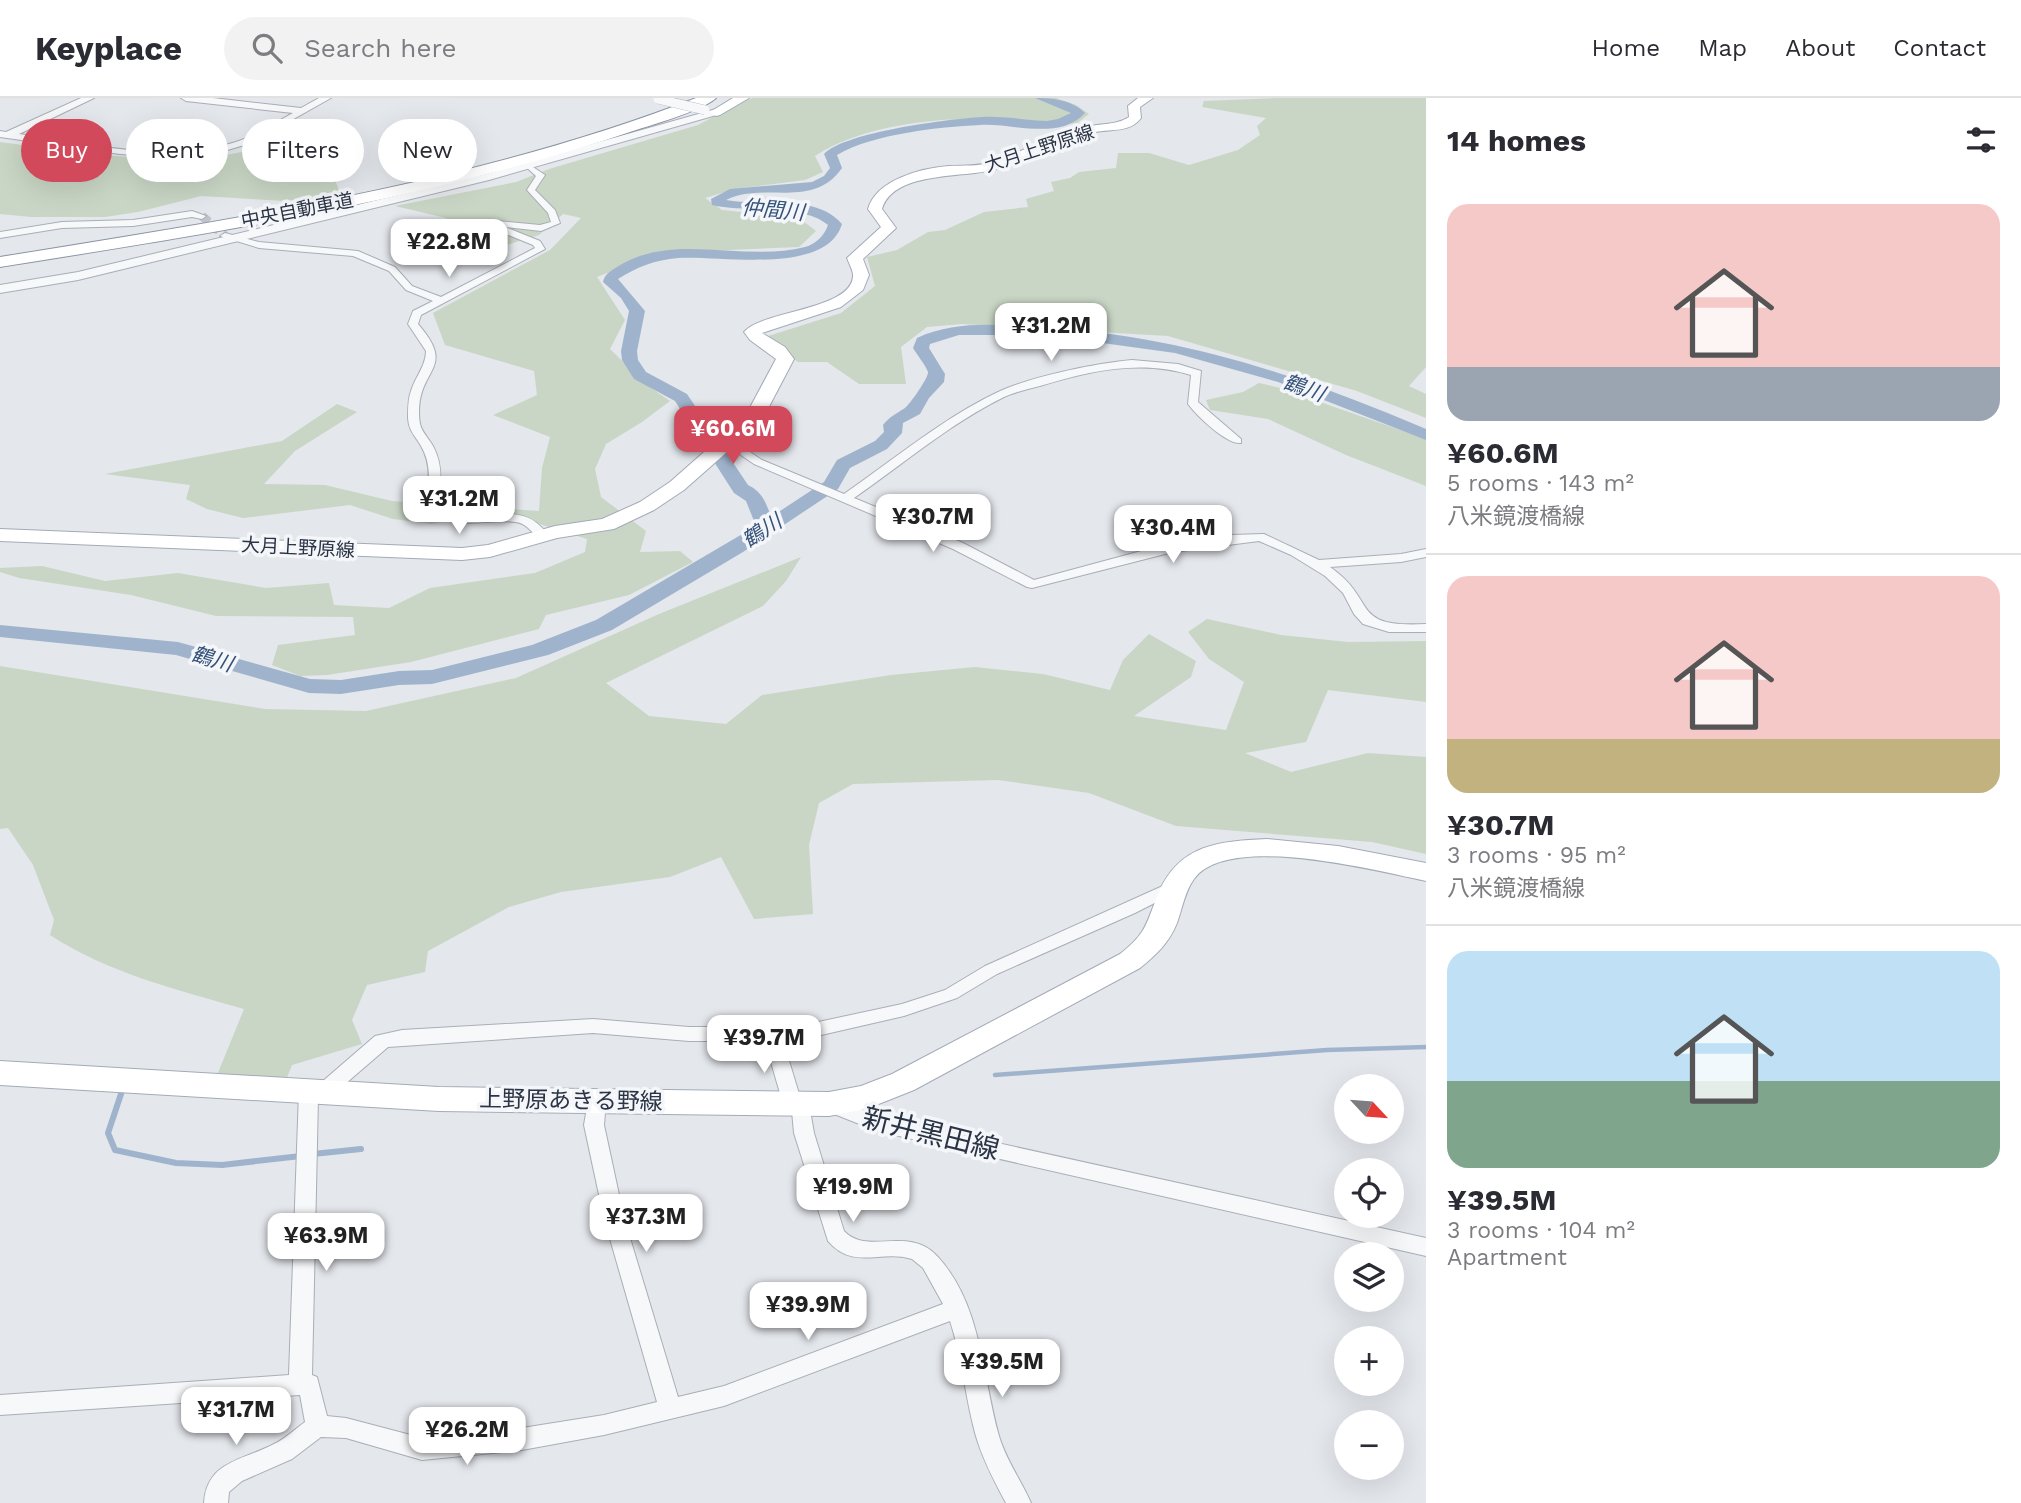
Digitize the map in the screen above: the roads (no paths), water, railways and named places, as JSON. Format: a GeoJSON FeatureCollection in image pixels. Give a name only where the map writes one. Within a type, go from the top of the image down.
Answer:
{"type":"FeatureCollection","features":[{"type":"Feature","properties":{"kind":"highway","name":"中央自動車道"},"geometry":{"type":"LineString","coordinates":[[0,259],[279,209],[401,183],[553,144],[691,98]]}},
{"type":"Feature","properties":{"kind":"highway","name":"中央自動車道"},"geometry":{"type":"LineString","coordinates":[[0,259],[237,222],[409,187],[710,107]]}},
{"type":"Feature","properties":{"kind":"main road"},"geometry":{"type":"LineString","coordinates":[[710,107],[743,98]]}},
{"type":"Feature","properties":{"kind":"main road","name":"大月上野原線"},"geometry":{"type":"LineString","coordinates":[[0,535],[462,554],[489,551],[541,535],[597,528],[617,522],[662,497],[754,418],[785,359],[780,350],[758,339],[753,332],[760,326],[840,302],[854,290],[861,280],[855,258],[889,228],[874,209],[875,201],[883,192],[937,172],[993,166],[1072,135],[1129,125],[1135,118],[1134,106],[1147,98]]}},
{"type":"Feature","properties":{"kind":"main road","name":"上野原あきる野線"},"geometry":{"type":"LineString","coordinates":[[0,1073],[439,1098],[808,1104],[866,1097],[903,1082],[1130,961],[1146,948],[1158,933],[1176,885],[1189,866],[1201,858],[1248,847],[1298,848],[1426,872]]}},
{"type":"Feature","properties":{"kind":"street"},"geometry":{"type":"LineString","coordinates":[[4,134],[89,98]]}},
{"type":"Feature","properties":{"kind":"street"},"geometry":{"type":"LineString","coordinates":[[186,98],[302,111]]}},
{"type":"Feature","properties":{"kind":"street"},"geometry":{"type":"LineString","coordinates":[[4,134],[160,154],[198,154],[235,146],[326,98]]}},
{"type":"Feature","properties":{"kind":"street"},"geometry":{"type":"LineString","coordinates":[[655,98],[710,107]]}},
{"type":"Feature","properties":{"kind":"street"},"geometry":{"type":"LineString","coordinates":[[0,289],[78,276],[530,167],[710,107]]}},
{"type":"Feature","properties":{"kind":"street"},"geometry":{"type":"LineString","coordinates":[[530,167],[541,176],[531,190],[552,212],[556,223],[541,228],[506,223],[496,225],[537,243],[540,249],[533,255],[420,311],[413,321],[426,338],[432,357],[430,368],[415,396],[414,432],[422,439],[434,462],[436,476],[432,499],[448,514],[457,519],[519,520],[538,527],[541,535]]}},
{"type":"Feature","properties":{"kind":"street"},"geometry":{"type":"LineString","coordinates":[[0,235],[62,225],[133,223],[192,214],[202,216]]}},
{"type":"Feature","properties":{"kind":"street"},"geometry":{"type":"LineString","coordinates":[[230,238],[268,246],[355,253],[392,269],[408,288],[441,300]]}},
{"type":"Feature","properties":{"kind":"street"},"geometry":{"type":"LineString","coordinates":[[846,498],[958,420],[1002,394],[1112,365],[1132,363],[1178,367],[1197,373],[1192,402],[1200,412],[1237,441]]}},
{"type":"Feature","properties":{"kind":"street"},"geometry":{"type":"LineString","coordinates":[[726,444],[758,462],[995,564],[1032,584],[1133,556],[1260,537],[1273,541],[1315,564],[1347,589],[1355,601],[1358,613],[1366,620],[1387,627],[1426,628]]}},
{"type":"Feature","properties":{"kind":"street"},"geometry":{"type":"LineString","coordinates":[[1315,564],[1401,558],[1426,553]]}},
{"type":"Feature","properties":{"kind":"street"},"geometry":{"type":"LineString","coordinates":[[300,1383],[308,1155],[316,1092],[382,1041],[402,1037],[593,1026],[689,1034],[795,1034],[904,1010],[951,994],[991,970],[1129,909],[1176,885]]}},
{"type":"Feature","properties":{"kind":"street"},"geometry":{"type":"LineString","coordinates":[[772,1034],[808,1104],[804,1133],[840,1245],[851,1250],[904,1247],[920,1253],[942,1278],[969,1346],[988,1439],[1019,1503]]}},
{"type":"Feature","properties":{"kind":"street"},"geometry":{"type":"LineString","coordinates":[[596,1101],[593,1125],[614,1219],[670,1408]]}},
{"type":"Feature","properties":{"kind":"street","name":"新井黒田線"},"geometry":{"type":"LineString","coordinates":[[808,1104],[877,1124],[1426,1247]]}},
{"type":"Feature","properties":{"kind":"street"},"geometry":{"type":"LineString","coordinates":[[216,1503],[217,1487],[234,1473],[284,1451],[317,1426],[346,1428],[422,1449],[522,1439],[604,1426],[724,1396],[956,1309]]}},
{"type":"Feature","properties":{"kind":"street"},"geometry":{"type":"LineString","coordinates":[[0,1405],[300,1383],[309,1384],[317,1426]]}},
{"type":"Feature","properties":{"kind":"waterway","name":"仲間川"},"geometry":{"type":"LineString","coordinates":[[766,527],[755,500],[741,489],[681,398],[640,375],[630,360],[629,351],[637,311],[626,295],[610,282],[611,277],[630,265],[653,257],[704,253],[782,254],[816,247],[828,238],[835,224],[826,216],[797,209],[730,205],[717,202],[718,199],[730,193],[816,185],[828,179],[836,168],[830,154],[857,142],[926,128],[981,121],[1060,123],[1079,113],[1041,98]]}},
{"type":"Feature","properties":{"kind":"waterway","name":"鶴川"},"geometry":{"type":"LineString","coordinates":[[0,631],[178,649],[309,686],[341,687],[399,678],[432,677],[540,650],[604,625],[736,548],[831,485],[843,464],[881,445],[893,433],[892,425],[897,419],[914,410],[922,395],[936,382],[937,374],[921,348],[923,341],[959,331],[997,330],[1088,336],[1153,344],[1196,353],[1284,378],[1426,435]]}},
{"type":"Feature","properties":{"kind":"waterway"},"geometry":{"type":"LineString","coordinates":[[995,1075],[1327,1050],[1426,1047]]}},
{"type":"Feature","properties":{"kind":"waterway"},"geometry":{"type":"LineString","coordinates":[[123,1088],[108,1133],[115,1150],[176,1163],[222,1165],[301,1156]]}},
{"type":"Feature","properties":{"kind":"waterway"},"geometry":{"type":"LineString","coordinates":[[313,1154],[361,1149]]}},
{"type":"Feature","properties":{"kind":"tunnel"},"geometry":{"type":"LineString","coordinates":[[202,216],[225,236]]}}]}
